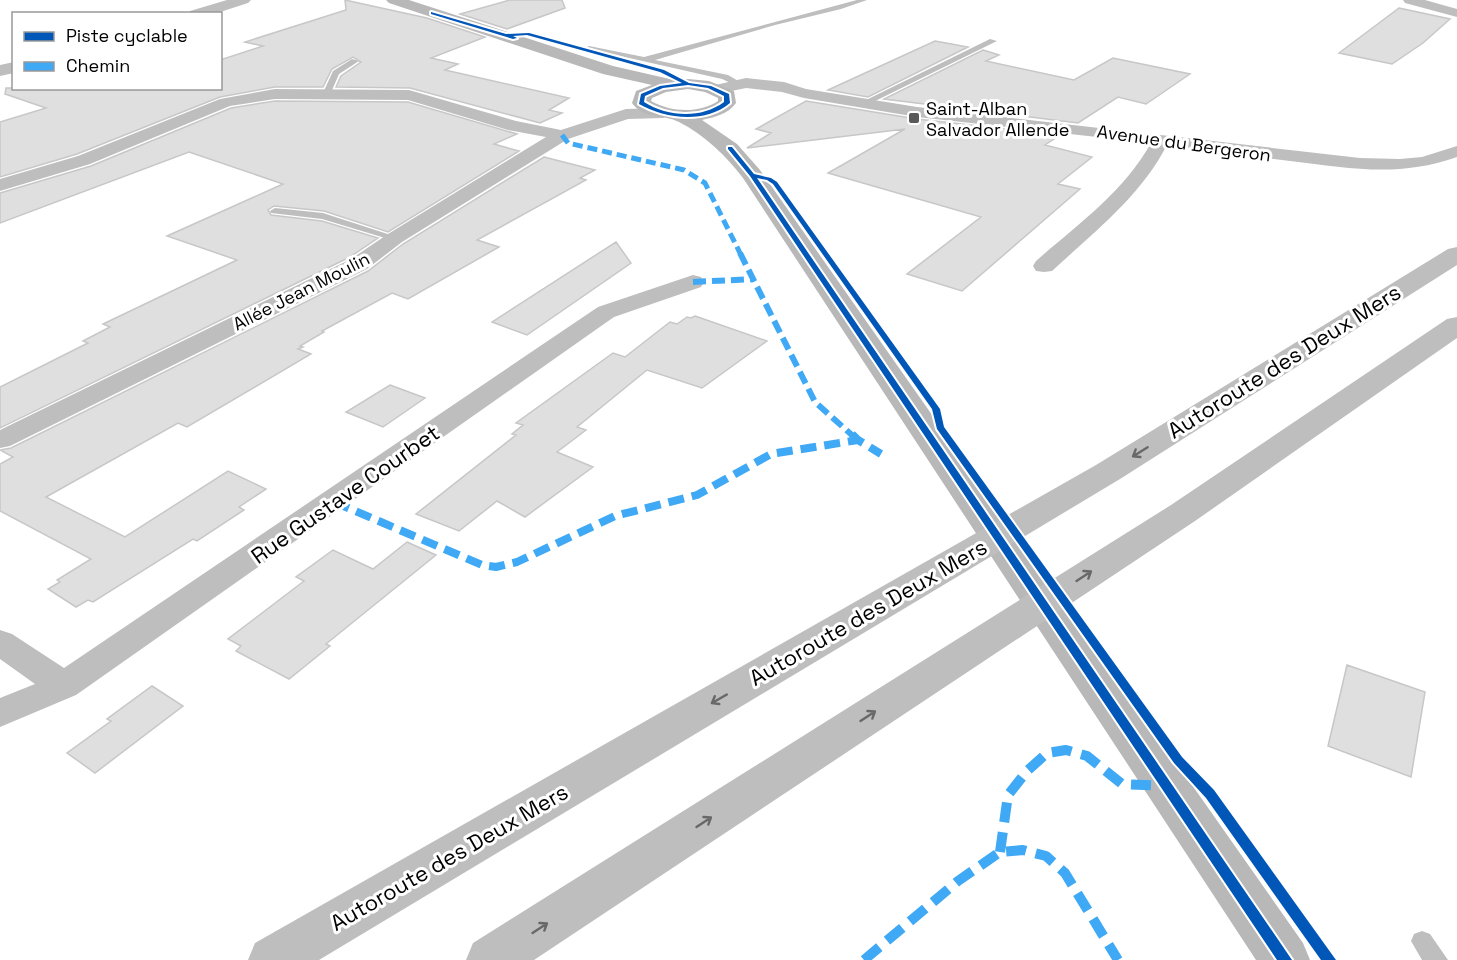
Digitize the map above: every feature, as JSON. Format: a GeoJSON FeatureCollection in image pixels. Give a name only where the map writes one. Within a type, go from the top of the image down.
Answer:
{"type":"FeatureCollection","features":[{"type":"Feature","properties":{"kind":"main road"},"geometry":{"type":"LineString","coordinates":[[203,12],[243,0]]}},
{"type":"Feature","properties":{"kind":"main road"},"geometry":{"type":"LineString","coordinates":[[394,0],[609,70],[679,85],[721,100]]}},
{"type":"Feature","properties":{"kind":"main road"},"geometry":{"type":"LineString","coordinates":[[609,70],[638,89],[637,104]]}},
{"type":"Feature","properties":{"kind":"main road"},"geometry":{"type":"LineString","coordinates":[[637,104],[654,89],[679,85]]}},
{"type":"Feature","properties":{"kind":"main road"},"geometry":{"type":"LineString","coordinates":[[672,114],[721,100]]}},
{"type":"Feature","properties":{"kind":"main road"},"geometry":{"type":"LineString","coordinates":[[721,100],[730,148]]}},
{"type":"Feature","properties":{"kind":"main road"},"geometry":{"type":"LineString","coordinates":[[637,104],[672,114],[730,148],[752,175],[1285,960]]}},
{"type":"Feature","properties":{"kind":"main road","name":"Autoroute des Deux Mers"},"geometry":{"type":"LineString","coordinates":[[273,960],[1108,472],[1457,254]]}},
{"type":"Feature","properties":{"kind":"main road"},"geometry":{"type":"LineString","coordinates":[[491,960],[1183,513],[1457,325]]}},
{"type":"Feature","properties":{"kind":"street"},"geometry":{"type":"LineString","coordinates":[[1410,0],[1457,13]]}},
{"type":"Feature","properties":{"kind":"street","name":"Avenue du Bergeron"},"geometry":{"type":"LineString","coordinates":[[721,100],[737,84],[784,87],[862,104],[946,116],[1162,139],[1360,164],[1400,165],[1425,162],[1457,151]]}},
{"type":"Feature","properties":{"kind":"street","name":"Avenue du Bergeron"},"geometry":{"type":"LineString","coordinates":[[721,100],[804,93]]}},
{"type":"Feature","properties":{"kind":"street"},"geometry":{"type":"LineString","coordinates":[[0,185],[84,160],[226,102],[275,94],[409,95],[514,126],[562,135]]}},
{"type":"Feature","properties":{"kind":"street","name":"Allée Jean Moulin"},"geometry":{"type":"LineString","coordinates":[[0,440],[359,264],[395,238],[562,135],[637,104]]}},
{"type":"Feature","properties":{"kind":"street"},"geometry":{"type":"LineString","coordinates":[[1044,266],[1129,188],[1151,162],[1162,139]]}},
{"type":"Feature","properties":{"kind":"street","name":"Rue Gustave Courbet"},"geometry":{"type":"LineString","coordinates":[[0,713],[64,687],[606,312],[693,282]]}},
{"type":"Feature","properties":{"kind":"street"},"geometry":{"type":"LineString","coordinates":[[0,642],[64,687]]}},
{"type":"Feature","properties":{"kind":"lane"},"geometry":{"type":"LineString","coordinates":[[643,60],[695,48],[761,27],[864,0]]}},
{"type":"Feature","properties":{"kind":"lane"},"geometry":{"type":"LineString","coordinates":[[862,104],[993,41]]}},
{"type":"Feature","properties":{"kind":"lane"},"geometry":{"type":"LineString","coordinates":[[589,48],[725,77],[737,84]]}},
{"type":"Feature","properties":{"kind":"lane"},"geometry":{"type":"LineString","coordinates":[[327,93],[336,73],[354,62]]}},
{"type":"Feature","properties":{"kind":"lane"},"geometry":{"type":"LineString","coordinates":[[679,85],[705,73]]}},
{"type":"Feature","properties":{"kind":"lane"},"geometry":{"type":"LineString","coordinates":[[275,211],[323,216],[395,238]]}},
{"type":"Feature","properties":{"kind":"lane"},"geometry":{"type":"LineString","coordinates":[[1422,941],[1436,960]]}},
{"type":"Feature","properties":{"kind":"building"},"geometry":{"type":"Polygon","coordinates":[[[345,0],[427,18],[485,37],[431,58],[458,64],[445,70],[569,98],[549,110],[562,113],[540,123],[410,88],[336,87],[341,76],[361,62],[353,57],[332,69],[323,87],[275,87],[220,97],[77,154],[0,177],[0,122],[46,108],[5,94],[6,88],[12,88],[12,90],[222,90],[222,59],[263,46],[245,42],[346,10],[345,0]]]}},
{"type":"Feature","properties":{"kind":"building"},"geometry":{"type":"Polygon","coordinates":[[[510,0],[562,0],[565,8],[507,29],[460,14],[510,0]]]}},
{"type":"Feature","properties":{"kind":"building"},"geometry":{"type":"Polygon","coordinates":[[[1399,8],[1450,19],[1423,43],[1392,64],[1339,53],[1399,8]]]}},
{"type":"Feature","properties":{"kind":"building"},"geometry":{"type":"Polygon","coordinates":[[[935,41],[968,47],[868,97],[828,90],[935,41]]]}},
{"type":"Feature","properties":{"kind":"building"},"geometry":{"type":"Polygon","coordinates":[[[983,50],[999,55],[986,61],[1074,80],[1113,58],[1190,74],[1146,104],[1118,97],[1078,123],[884,99],[983,50]]]}},
{"type":"Feature","properties":{"kind":"building"},"geometry":{"type":"Polygon","coordinates":[[[275,101],[408,102],[517,134],[494,144],[519,151],[388,232],[324,211],[274,206],[268,210],[271,215],[322,221],[378,238],[350,257],[0,428],[0,387],[88,343],[83,341],[110,327],[103,324],[237,260],[167,236],[283,184],[189,152],[0,223],[0,193],[91,166],[231,108],[275,101]]]}},
{"type":"Feature","properties":{"kind":"building"},"geometry":{"type":"Polygon","coordinates":[[[806,101],[917,119],[1060,135],[1045,145],[1092,157],[1058,184],[1080,189],[962,291],[907,274],[981,217],[828,173],[905,129],[747,148],[771,133],[756,129],[806,101]]]}},
{"type":"Feature","properties":{"kind":"building"},"geometry":{"type":"Polygon","coordinates":[[[544,157],[595,170],[580,178],[586,180],[477,240],[499,247],[408,299],[392,293],[322,331],[324,332],[298,349],[311,354],[187,427],[178,423],[46,497],[125,537],[228,471],[266,489],[239,507],[244,510],[197,541],[193,539],[93,602],[88,600],[76,607],[48,589],[60,582],[57,580],[91,559],[0,511],[0,464],[13,457],[0,450],[11,448],[368,271],[403,244],[544,157]]]}},
{"type":"Feature","properties":{"kind":"building"},"geometry":{"type":"Polygon","coordinates":[[[616,242],[631,263],[527,335],[492,322],[616,242]]]}},
{"type":"Feature","properties":{"kind":"building"},"geometry":{"type":"Polygon","coordinates":[[[695,316],[767,341],[702,388],[647,370],[577,427],[586,430],[557,452],[593,467],[525,517],[497,501],[459,531],[416,514],[516,435],[512,434],[523,425],[516,423],[613,353],[625,357],[670,322],[677,324],[687,317],[695,316]]]}},
{"type":"Feature","properties":{"kind":"building"},"geometry":{"type":"Polygon","coordinates":[[[390,385],[425,398],[383,427],[346,412],[390,385]]]}},
{"type":"Feature","properties":{"kind":"building"},"geometry":{"type":"Polygon","coordinates":[[[407,542],[436,555],[326,644],[330,646],[289,679],[236,651],[241,646],[228,639],[304,581],[296,577],[333,550],[373,569],[407,542]]]}},
{"type":"Feature","properties":{"kind":"building"},"geometry":{"type":"Polygon","coordinates":[[[1347,665],[1425,692],[1411,777],[1328,746],[1347,665]]]}},
{"type":"Feature","properties":{"kind":"building"},"geometry":{"type":"Polygon","coordinates":[[[152,686],[183,706],[95,773],[67,753],[111,721],[107,719],[152,686]]]}},
{"type":"Feature","properties":{"kind":"marked path"},"geometry":{"type":"LineString","coordinates":[[562,135],[568,143],[684,170],[705,183],[815,402],[858,440]]}},
{"type":"Feature","properties":{"kind":"marked path"},"geometry":{"type":"LineString","coordinates":[[693,282],[754,279]]}},
{"type":"Feature","properties":{"kind":"marked path"},"geometry":{"type":"LineString","coordinates":[[334,502],[482,565],[496,567],[517,562],[615,516],[697,495],[771,454],[858,440],[881,454]]}},
{"type":"Feature","properties":{"kind":"marked path"},"geometry":{"type":"LineString","coordinates":[[1000,852],[1008,795],[1027,771],[1047,753],[1066,750],[1087,756],[1122,784],[1167,786]]}},
{"type":"Feature","properties":{"kind":"marked path"},"geometry":{"type":"LineString","coordinates":[[864,960],[958,881],[1000,852],[1023,850],[1046,856],[1065,873],[1118,960]]}},
{"type":"Feature","properties":{"kind":"cycle path"},"geometry":{"type":"LineString","coordinates":[[433,13],[515,38]]}},
{"type":"Feature","properties":{"kind":"cycle path"},"geometry":{"type":"LineString","coordinates":[[507,35],[527,34],[662,71],[688,84]]}},
{"type":"Feature","properties":{"kind":"cycle path"},"geometry":{"type":"LineString","coordinates":[[688,84],[709,87],[727,95],[727,103],[719,109],[697,115],[660,112],[641,103],[643,95],[662,87],[688,84]]}},
{"type":"Feature","properties":{"kind":"cycle path"},"geometry":{"type":"LineString","coordinates":[[730,148],[752,175],[1285,960]]}},
{"type":"Feature","properties":{"kind":"cycle path"},"geometry":{"type":"LineString","coordinates":[[752,175],[769,179],[775,183],[936,409],[940,427],[1178,760],[1210,794],[1329,960]]}},
{"type":"Feature","properties":{"kind":"place","name":"Saint-Alban Salvador Allende"},"geometry":{"type":"Point","coordinates":[914,118]}}]}
